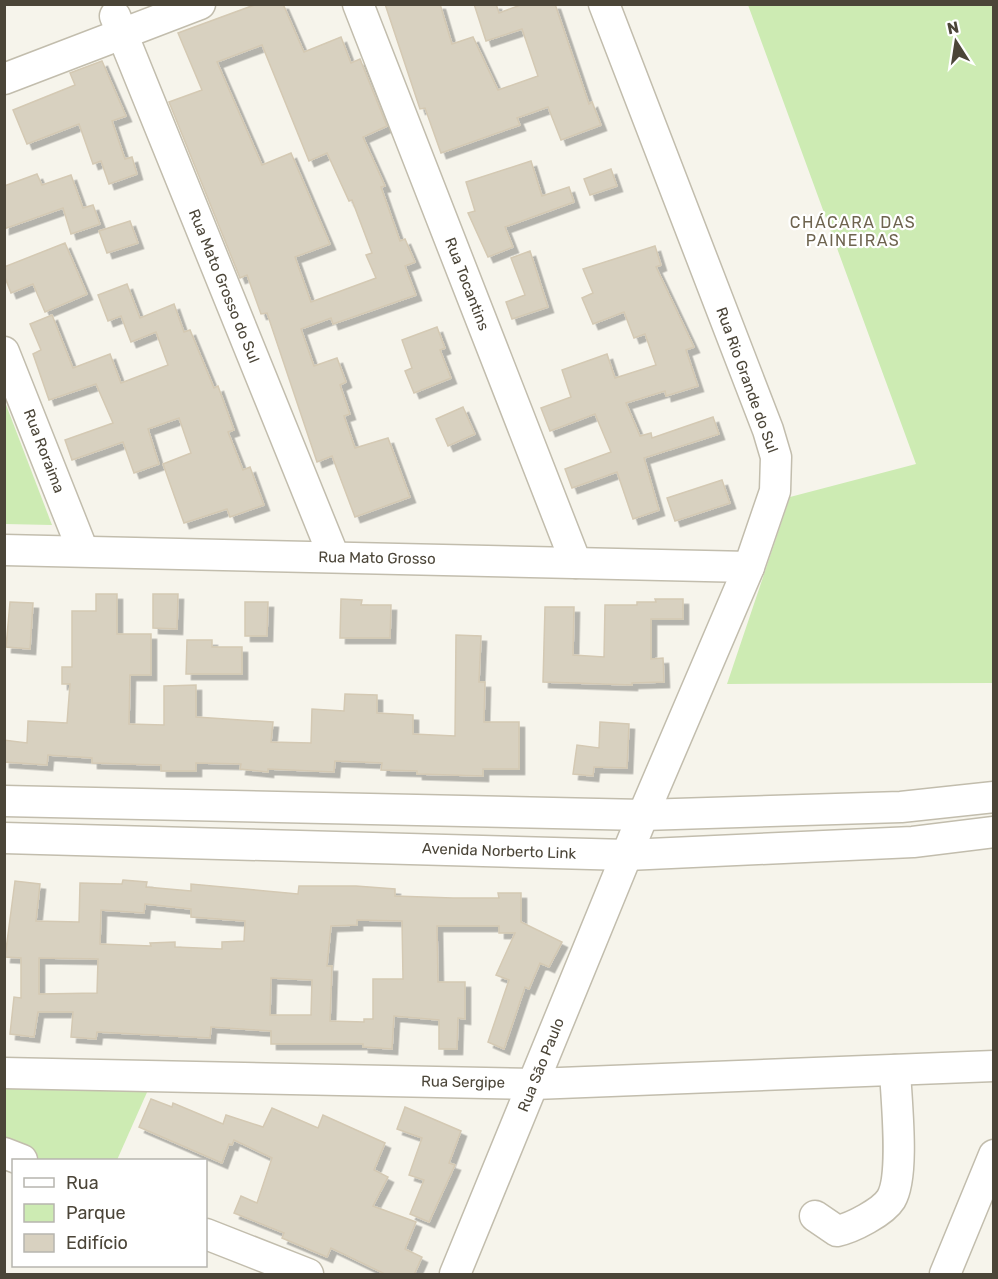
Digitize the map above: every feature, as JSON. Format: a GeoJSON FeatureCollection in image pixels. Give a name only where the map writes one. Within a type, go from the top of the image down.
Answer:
{"type":"FeatureCollection","features":[{"type":"Feature","properties":{"kind":"street"},"geometry":{"type":"LineString","coordinates":[[4,79],[118,25],[143,4]]}},
{"type":"Feature","properties":{"kind":"street"},"geometry":{"type":"LineString","coordinates":[[4,60],[118,25],[200,4]]}},
{"type":"Feature","properties":{"kind":"street","name":"Rua Tocantins"},"geometry":{"type":"LineString","coordinates":[[358,4],[576,563]]}},
{"type":"Feature","properties":{"kind":"street","name":"Rua Rio Grande do Sul"},"geometry":{"type":"LineString","coordinates":[[604,4],[768,430],[776,457],[775,491],[749,567],[627,855]]}},
{"type":"Feature","properties":{"kind":"street","name":"Rua Mato Grosso do Sul"},"geometry":{"type":"LineString","coordinates":[[118,25],[334,557]]}},
{"type":"Feature","properties":{"kind":"street","name":"Rua Roraima"},"geometry":{"type":"LineString","coordinates":[[4,352],[82,551]]}},
{"type":"Feature","properties":{"kind":"street","name":"Rua Mato Grosso"},"geometry":{"type":"LineString","coordinates":[[4,550],[749,567]]}},
{"type":"Feature","properties":{"kind":"street"},"geometry":{"type":"LineString","coordinates":[[4,801],[643,815],[901,807],[993,797]]}},
{"type":"Feature","properties":{"kind":"street"},"geometry":{"type":"LineString","coordinates":[[248,844],[252,806]]}},
{"type":"Feature","properties":{"kind":"street"},"geometry":{"type":"LineString","coordinates":[[750,810],[752,849]]}},
{"type":"Feature","properties":{"kind":"street","name":"Avenida Norberto Link"},"geometry":{"type":"LineString","coordinates":[[4,838],[627,855],[913,842],[993,832]]}},
{"type":"Feature","properties":{"kind":"street","name":"Rua São Paulo"},"geometry":{"type":"LineString","coordinates":[[455,1275],[627,855]]}},
{"type":"Feature","properties":{"kind":"street","name":"Rua Sergipe"},"geometry":{"type":"LineString","coordinates":[[4,1073],[534,1084],[993,1066]]}},
{"type":"Feature","properties":{"kind":"street"},"geometry":{"type":"LineString","coordinates":[[815,1216],[837,1231],[845,1230],[853,1228],[891,1199],[896,1183],[898,1142],[895,1070]]}},
{"type":"Feature","properties":{"kind":"street"},"geometry":{"type":"LineString","coordinates":[[945,1275],[993,1155]]}},
{"type":"Feature","properties":{"kind":"street"},"geometry":{"type":"LineString","coordinates":[[207,1234],[308,1275]]}},
{"type":"Feature","properties":{"kind":"green space"},"geometry":{"type":"Polygon","coordinates":[[[748,5],[993,5],[993,683],[727,684],[790,497],[916,464],[748,5]]]}},
{"type":"Feature","properties":{"kind":"green space"},"geometry":{"type":"Polygon","coordinates":[[[5,402],[52,525],[5,524],[5,402]]]}},
{"type":"Feature","properties":{"kind":"green space"},"geometry":{"type":"Polygon","coordinates":[[[4,1078],[152,1081],[117,1159],[31,1159],[5,1149],[4,1078]]]}},
{"type":"Feature","properties":{"kind":"building"},"geometry":{"type":"Polygon","coordinates":[[[257,4],[283,4],[304,52],[341,37],[351,63],[360,59],[387,126],[363,137],[385,186],[381,187],[400,241],[405,239],[415,262],[405,266],[416,295],[333,324],[331,318],[301,329],[314,366],[337,358],[346,382],[340,385],[350,414],[344,416],[355,448],[388,438],[410,497],[355,517],[332,456],[317,462],[267,313],[261,314],[247,275],[240,278],[169,102],[202,90],[178,33],[257,4]],[[262,45],[217,62],[262,165],[291,153],[330,244],[295,257],[311,302],[376,278],[366,255],[372,253],[352,200],[349,201],[327,153],[309,161],[262,45]]]}},
{"type":"Feature","properties":{"kind":"building"},"geometry":{"type":"Polygon","coordinates":[[[385,4],[440,4],[452,44],[473,37],[498,90],[538,76],[522,29],[486,41],[474,4],[496,4],[499,13],[523,4],[555,4],[589,104],[592,102],[601,125],[561,140],[548,107],[517,118],[520,125],[441,153],[425,108],[420,109],[385,4]]]}},
{"type":"Feature","properties":{"kind":"building"},"geometry":{"type":"Polygon","coordinates":[[[102,61],[126,116],[112,121],[125,159],[132,157],[137,174],[109,184],[101,161],[93,164],[79,124],[27,144],[13,110],[75,85],[70,73],[102,61]]]}},
{"type":"Feature","properties":{"kind":"building"},"geometry":{"type":"Polygon","coordinates":[[[531,161],[542,196],[569,187],[574,202],[505,227],[513,247],[488,257],[468,213],[475,211],[466,182],[531,161]]]}},
{"type":"Feature","properties":{"kind":"building"},"geometry":{"type":"Polygon","coordinates":[[[611,169],[617,186],[590,195],[584,179],[611,169]]]}},
{"type":"Feature","properties":{"kind":"building"},"geometry":{"type":"Polygon","coordinates":[[[37,174],[42,185],[71,175],[83,208],[93,205],[100,224],[71,234],[63,208],[4,229],[4,186],[37,174]]]}},
{"type":"Feature","properties":{"kind":"building"},"geometry":{"type":"Polygon","coordinates":[[[130,221],[138,243],[107,253],[99,231],[130,221]]]}},
{"type":"Feature","properties":{"kind":"building"},"geometry":{"type":"Polygon","coordinates":[[[65,243],[87,294],[45,312],[33,284],[11,293],[4,275],[4,267],[65,243]]]}},
{"type":"Feature","properties":{"kind":"building"},"geometry":{"type":"Polygon","coordinates":[[[655,246],[661,265],[656,267],[694,347],[686,350],[698,386],[666,396],[665,391],[626,403],[640,436],[651,433],[652,438],[713,417],[719,434],[644,458],[659,510],[633,519],[617,472],[572,488],[565,469],[611,452],[595,414],[550,431],[541,408],[571,397],[562,370],[607,354],[615,378],[656,365],[645,334],[634,338],[624,312],[593,324],[582,298],[593,293],[583,269],[655,246]]]}},
{"type":"Feature","properties":{"kind":"building"},"geometry":{"type":"Polygon","coordinates":[[[530,251],[548,307],[512,319],[506,302],[525,295],[511,258],[530,251]]]}},
{"type":"Feature","properties":{"kind":"building"},"geometry":{"type":"Polygon","coordinates":[[[127,284],[140,318],[174,304],[184,332],[190,330],[214,388],[218,386],[234,430],[228,432],[243,470],[250,467],[264,505],[230,517],[227,509],[184,523],[163,464],[191,453],[179,418],[148,429],[159,464],[134,473],[123,442],[72,460],[65,440],[113,423],[96,384],[49,400],[33,354],[41,350],[30,324],[52,315],[73,368],[110,354],[121,383],[168,365],[156,332],[131,342],[121,316],[108,321],[98,295],[127,284]]]}},
{"type":"Feature","properties":{"kind":"building"},"geometry":{"type":"Polygon","coordinates":[[[437,327],[445,348],[440,350],[451,378],[414,393],[405,371],[412,368],[402,340],[437,327]]]}},
{"type":"Feature","properties":{"kind":"building"},"geometry":{"type":"Polygon","coordinates":[[[463,407],[475,434],[448,446],[436,419],[463,407]]]}},
{"type":"Feature","properties":{"kind":"building"},"geometry":{"type":"Polygon","coordinates":[[[722,480],[730,503],[675,521],[667,498],[722,480]]]}},
{"type":"Feature","properties":{"kind":"building"},"geometry":{"type":"Polygon","coordinates":[[[96,594],[117,594],[117,634],[151,634],[151,675],[130,675],[129,724],[164,725],[164,686],[196,685],[196,717],[273,722],[271,742],[311,743],[312,709],[344,711],[345,694],[377,695],[377,713],[413,715],[413,734],[455,736],[456,635],[481,636],[479,682],[485,682],[484,722],[519,722],[519,769],[483,769],[483,776],[417,774],[417,771],[381,770],[382,763],[335,761],[334,772],[268,769],[268,772],[240,769],[241,764],[196,763],[196,771],[161,771],[161,765],[92,763],[92,758],[48,755],[47,765],[4,762],[4,740],[27,743],[28,721],[67,723],[70,684],[62,684],[62,667],[72,667],[72,611],[96,611],[96,594]]]}},
{"type":"Feature","properties":{"kind":"building"},"geometry":{"type":"Polygon","coordinates":[[[153,594],[178,594],[177,629],[153,628],[153,594]]]}},
{"type":"Feature","properties":{"kind":"building"},"geometry":{"type":"Polygon","coordinates":[[[341,599],[362,600],[361,605],[391,605],[390,638],[340,638],[341,599]]]}},
{"type":"Feature","properties":{"kind":"building"},"geometry":{"type":"Polygon","coordinates":[[[655,599],[683,599],[683,619],[651,619],[651,659],[663,658],[664,682],[632,683],[632,685],[543,682],[545,607],[574,607],[573,655],[604,657],[605,605],[637,605],[637,602],[656,602],[655,599]]]}},
{"type":"Feature","properties":{"kind":"building"},"geometry":{"type":"Polygon","coordinates":[[[10,602],[33,603],[30,649],[6,647],[10,602]]]}},
{"type":"Feature","properties":{"kind":"building"},"geometry":{"type":"Polygon","coordinates":[[[245,602],[268,602],[267,636],[245,636],[245,602]]]}},
{"type":"Feature","properties":{"kind":"building"},"geometry":{"type":"Polygon","coordinates":[[[187,640],[212,640],[212,647],[242,647],[242,674],[186,674],[187,640]]]}},
{"type":"Feature","properties":{"kind":"building"},"geometry":{"type":"Polygon","coordinates":[[[600,722],[629,724],[627,768],[594,767],[593,776],[573,774],[577,745],[599,748],[600,722]]]}},
{"type":"Feature","properties":{"kind":"building"},"geometry":{"type":"Polygon","coordinates":[[[123,880],[147,882],[146,887],[191,891],[191,884],[298,894],[299,886],[356,886],[395,889],[395,896],[453,898],[499,898],[498,893],[521,893],[521,922],[562,942],[549,967],[540,963],[529,989],[525,987],[504,1049],[488,1042],[509,980],[496,975],[515,933],[499,933],[499,926],[437,926],[438,982],[465,982],[465,1019],[458,1018],[457,1049],[439,1049],[439,1020],[394,1016],[392,1049],[363,1047],[363,1044],[271,1044],[271,1031],[211,1027],[210,1038],[97,1032],[96,1039],[71,1037],[73,1012],[38,1012],[34,1037],[10,1034],[14,997],[21,998],[21,958],[5,957],[15,881],[40,884],[36,921],[79,922],[80,883],[122,884],[123,880]],[[145,904],[144,913],[101,910],[100,944],[151,946],[150,943],[175,942],[175,947],[222,949],[222,942],[244,941],[245,921],[191,917],[191,909],[145,904]],[[357,920],[357,925],[331,926],[327,966],[332,966],[330,1021],[364,1022],[364,1019],[373,1019],[373,979],[403,979],[402,921],[357,920]],[[39,958],[39,994],[97,993],[98,959],[39,958]],[[271,978],[270,1015],[311,1015],[312,980],[271,978]]]}},
{"type":"Feature","properties":{"kind":"building"},"geometry":{"type":"Polygon","coordinates":[[[151,1099],[172,1107],[173,1103],[223,1124],[226,1115],[263,1127],[272,1108],[318,1128],[323,1115],[385,1143],[374,1170],[388,1177],[373,1206],[416,1222],[405,1249],[422,1257],[414,1275],[387,1275],[331,1248],[327,1257],[282,1238],[284,1233],[234,1213],[241,1196],[257,1203],[272,1158],[234,1140],[232,1145],[229,1144],[222,1163],[139,1127],[151,1099]]]}},
{"type":"Feature","properties":{"kind":"building"},"geometry":{"type":"Polygon","coordinates":[[[405,1107],[461,1131],[449,1163],[455,1165],[429,1222],[410,1214],[424,1180],[409,1175],[422,1138],[397,1129],[405,1107]]]}},
{"type":"Feature","properties":{"kind":"district","name":"CHÁCARA DAS PAINEIRAS"},"geometry":{"type":"Point","coordinates":[853,231]}}]}
